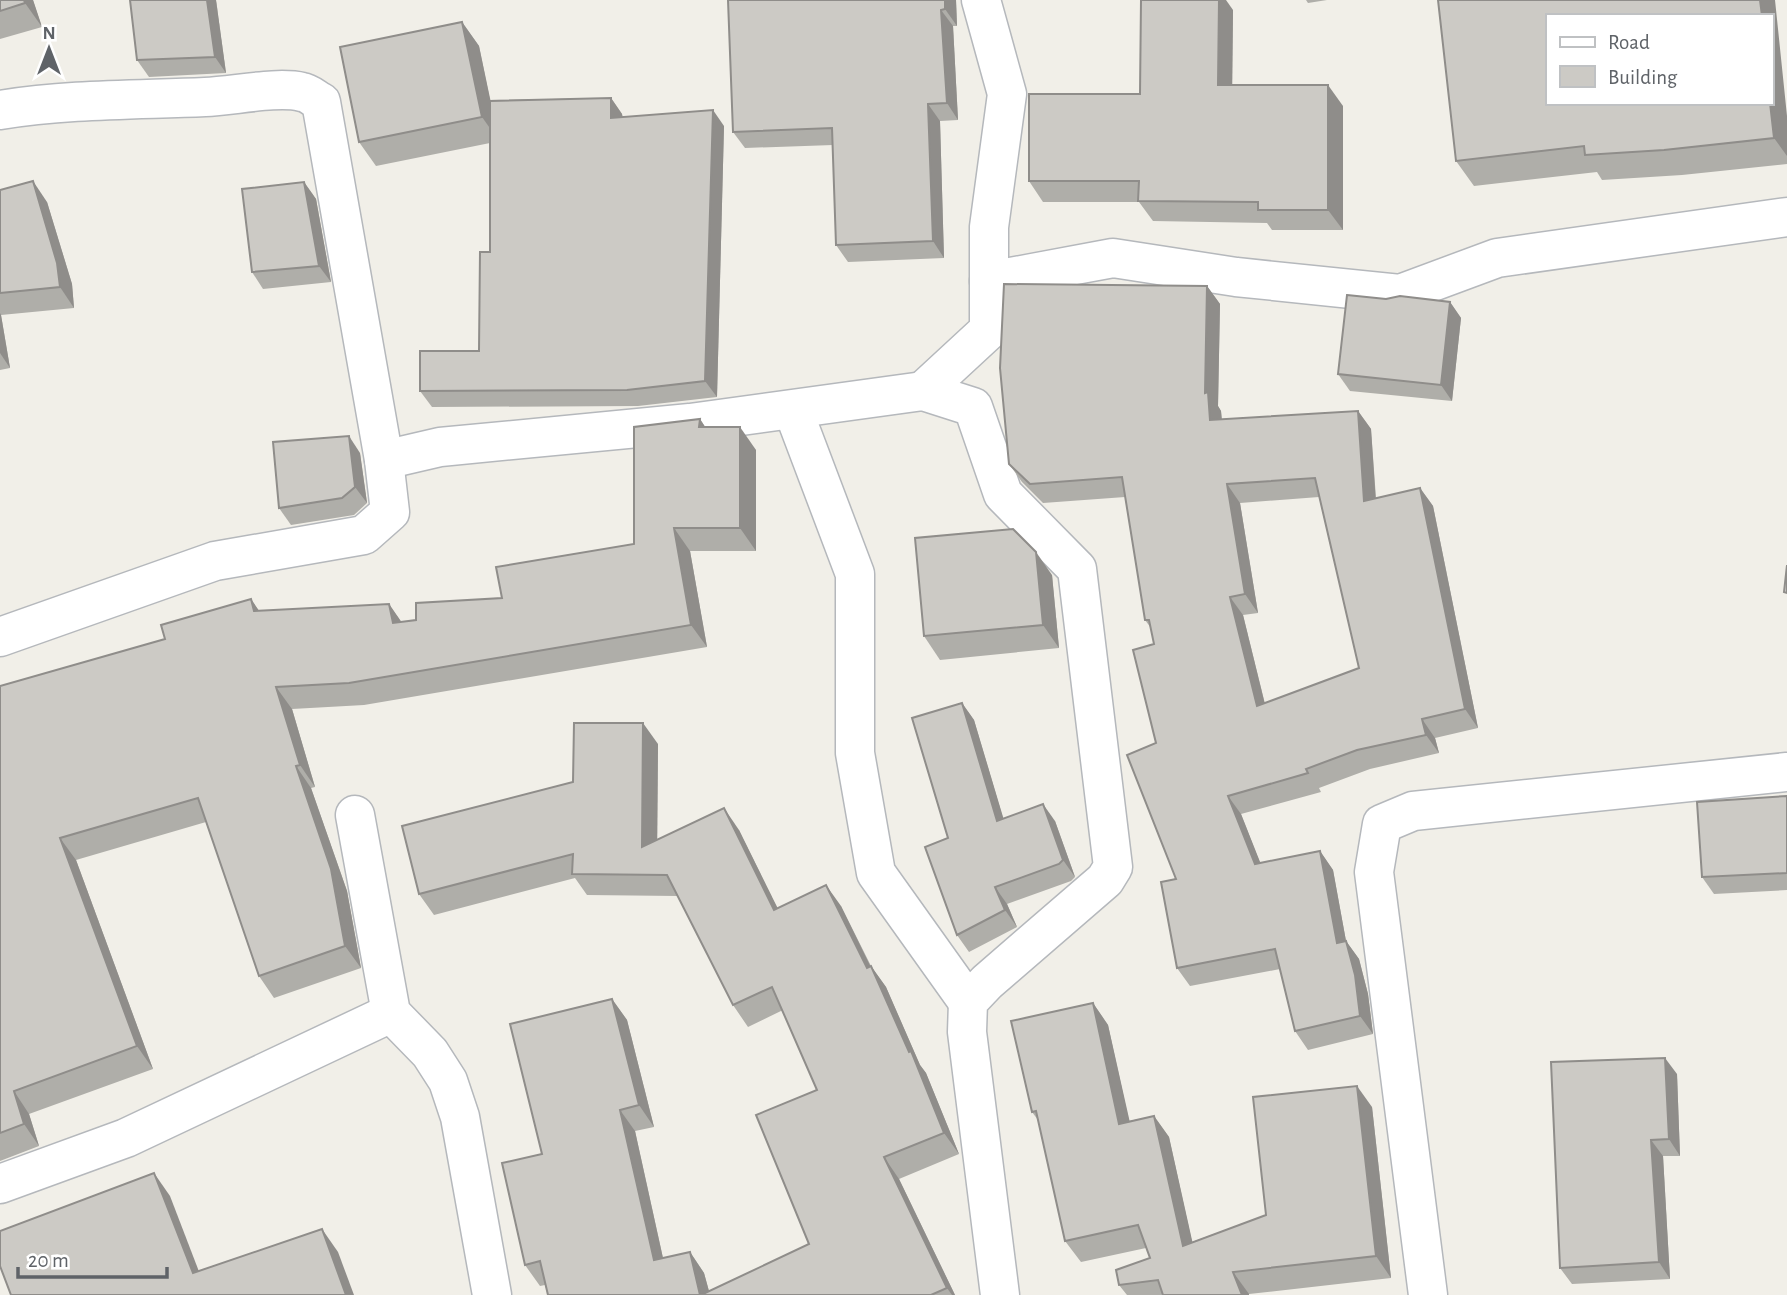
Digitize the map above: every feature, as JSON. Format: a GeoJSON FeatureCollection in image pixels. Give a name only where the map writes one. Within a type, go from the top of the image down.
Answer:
{"type":"FeatureCollection","features":[{"type":"Feature","properties":{"kind":"street"},"geometry":{"type":"LineString","coordinates":[[923,391],[989,330],[989,227],[1007,94],[981,0]]}},
{"type":"Feature","properties":{"kind":"street"},"geometry":{"type":"LineString","coordinates":[[0,110],[118,98],[206,97],[279,91],[304,92],[321,102],[384,460],[390,512],[364,535],[215,561],[0,637]]}},
{"type":"Feature","properties":{"kind":"street"},"geometry":{"type":"LineString","coordinates":[[989,281],[1113,258],[1236,277],[1400,294],[1497,258],[1787,217]]}},
{"type":"Feature","properties":{"kind":"street"},"geometry":{"type":"LineString","coordinates":[[384,460],[440,447],[793,410],[923,391],[973,407],[1003,494],[1077,569],[1113,867],[1105,880],[987,982],[968,1002]]}},
{"type":"Feature","properties":{"kind":"street"},"geometry":{"type":"LineString","coordinates":[[793,410],[855,574],[855,753],[876,873],[968,1002],[967,1032],[1000,1295]]}},
{"type":"Feature","properties":{"kind":"street"},"geometry":{"type":"LineString","coordinates":[[1428,1295],[1374,872],[1382,824],[1413,811],[1787,772]]}},
{"type":"Feature","properties":{"kind":"street"},"geometry":{"type":"LineString","coordinates":[[355,815],[391,1013],[430,1053],[448,1081],[460,1117],[492,1295]]}},
{"type":"Feature","properties":{"kind":"street"},"geometry":{"type":"LineString","coordinates":[[0,1184],[126,1138],[391,1013]]}},
{"type":"Feature","properties":{"kind":"building"},"geometry":{"type":"Polygon","coordinates":[[[0,0],[24,0],[25,3],[0,11],[0,0]]]}},
{"type":"Feature","properties":{"kind":"building"},"geometry":{"type":"Polygon","coordinates":[[[130,0],[207,0],[215,57],[137,60],[130,0]]]}},
{"type":"Feature","properties":{"kind":"building"},"geometry":{"type":"Polygon","coordinates":[[[728,0],[945,0],[945,9],[941,10],[947,103],[928,104],[933,241],[836,245],[832,128],[733,132],[728,0]]]}},
{"type":"Feature","properties":{"kind":"building"},"geometry":{"type":"Polygon","coordinates":[[[1141,0],[1219,0],[1218,85],[1328,85],[1328,210],[1258,210],[1258,202],[1138,201],[1139,181],[1029,181],[1029,94],[1140,94],[1141,0]]]}},
{"type":"Feature","properties":{"kind":"building"},"geometry":{"type":"Polygon","coordinates":[[[1438,0],[1760,0],[1762,14],[1546,14],[1546,105],[1770,105],[1774,138],[1585,155],[1584,146],[1456,161],[1438,0]]]}},
{"type":"Feature","properties":{"kind":"building"},"geometry":{"type":"Polygon","coordinates":[[[462,22],[482,117],[359,142],[340,47],[462,22]]]}},
{"type":"Feature","properties":{"kind":"building"},"geometry":{"type":"Polygon","coordinates":[[[611,98],[611,118],[713,110],[705,381],[627,390],[420,391],[420,351],[479,351],[480,252],[490,252],[490,101],[611,98]]]}},
{"type":"Feature","properties":{"kind":"building"},"geometry":{"type":"Polygon","coordinates":[[[33,181],[57,263],[60,287],[0,293],[0,190],[33,181]]]}},
{"type":"Feature","properties":{"kind":"building"},"geometry":{"type":"Polygon","coordinates":[[[304,182],[319,266],[252,272],[242,189],[304,182]]]}},
{"type":"Feature","properties":{"kind":"building"},"geometry":{"type":"Polygon","coordinates":[[[1004,284],[1207,286],[1205,393],[1208,392],[1210,420],[1358,411],[1364,501],[1420,488],[1465,709],[1422,719],[1426,735],[1357,750],[1306,769],[1308,773],[1228,796],[1255,864],[1320,851],[1337,943],[1346,941],[1355,975],[1360,1016],[1295,1031],[1275,949],[1177,968],[1161,882],[1176,879],[1127,755],[1156,743],[1133,650],[1154,644],[1149,620],[1145,620],[1122,477],[1030,484],[1009,464],[1000,368],[1004,284]],[[1315,478],[1227,484],[1245,594],[1230,597],[1257,706],[1359,668],[1315,478]]]}},
{"type":"Feature","properties":{"kind":"building"},"geometry":{"type":"Polygon","coordinates":[[[1347,295],[1386,299],[1400,296],[1450,302],[1441,385],[1338,374],[1347,295]]]}},
{"type":"Feature","properties":{"kind":"building"},"geometry":{"type":"Polygon","coordinates":[[[700,419],[699,427],[740,427],[740,528],[674,528],[691,625],[349,683],[276,687],[300,765],[296,766],[331,869],[345,946],[259,976],[198,798],[60,838],[137,1046],[14,1091],[24,1124],[0,1133],[0,686],[165,639],[161,625],[251,599],[254,611],[389,604],[393,623],[416,620],[416,603],[502,598],[496,567],[634,544],[634,427],[700,419]]]}},
{"type":"Feature","properties":{"kind":"building"},"geometry":{"type":"Polygon","coordinates":[[[349,436],[355,487],[342,498],[279,508],[273,442],[349,436]]]}},
{"type":"Feature","properties":{"kind":"building"},"geometry":{"type":"Polygon","coordinates":[[[1013,529],[1036,552],[1043,625],[924,636],[915,538],[1013,529]]]}},
{"type":"Feature","properties":{"kind":"building"},"geometry":{"type":"Polygon","coordinates":[[[1787,565],[1787,593],[1784,592],[1787,565]]]}},
{"type":"Feature","properties":{"kind":"building"},"geometry":{"type":"Polygon","coordinates":[[[962,703],[997,821],[1043,804],[1063,860],[1059,864],[995,887],[1005,910],[957,935],[925,847],[948,838],[912,718],[962,703]]]}},
{"type":"Feature","properties":{"kind":"building"},"geometry":{"type":"Polygon","coordinates":[[[574,723],[643,723],[642,847],[724,808],[774,910],[826,885],[867,968],[871,966],[909,1052],[911,1051],[944,1133],[884,1157],[947,1288],[931,1295],[701,1295],[809,1244],[756,1115],[817,1090],[772,987],[733,1005],[667,875],[572,874],[573,854],[419,894],[402,826],[573,782],[574,723]]]}},
{"type":"Feature","properties":{"kind":"building"},"geometry":{"type":"Polygon","coordinates":[[[1787,796],[1787,873],[1702,877],[1697,802],[1787,796]]]}},
{"type":"Feature","properties":{"kind":"building"},"geometry":{"type":"Polygon","coordinates":[[[612,999],[639,1105],[620,1110],[654,1260],[690,1252],[700,1295],[548,1295],[540,1261],[525,1265],[502,1163],[542,1154],[510,1024],[612,999]]]}},
{"type":"Feature","properties":{"kind":"building"},"geometry":{"type":"Polygon","coordinates":[[[1093,1003],[1119,1124],[1154,1116],[1183,1246],[1266,1215],[1253,1097],[1357,1086],[1376,1256],[1233,1272],[1242,1295],[1163,1295],[1158,1280],[1119,1285],[1116,1270],[1150,1258],[1138,1225],[1065,1241],[1036,1111],[1032,1112],[1011,1021],[1093,1003]]]}},
{"type":"Feature","properties":{"kind":"building"},"geometry":{"type":"Polygon","coordinates":[[[1665,1058],[1669,1139],[1651,1140],[1659,1262],[1560,1268],[1551,1062],[1665,1058]]]}},
{"type":"Feature","properties":{"kind":"building"},"geometry":{"type":"Polygon","coordinates":[[[154,1173],[193,1273],[322,1229],[346,1295],[11,1295],[0,1266],[0,1231],[154,1173]]]}}]}
